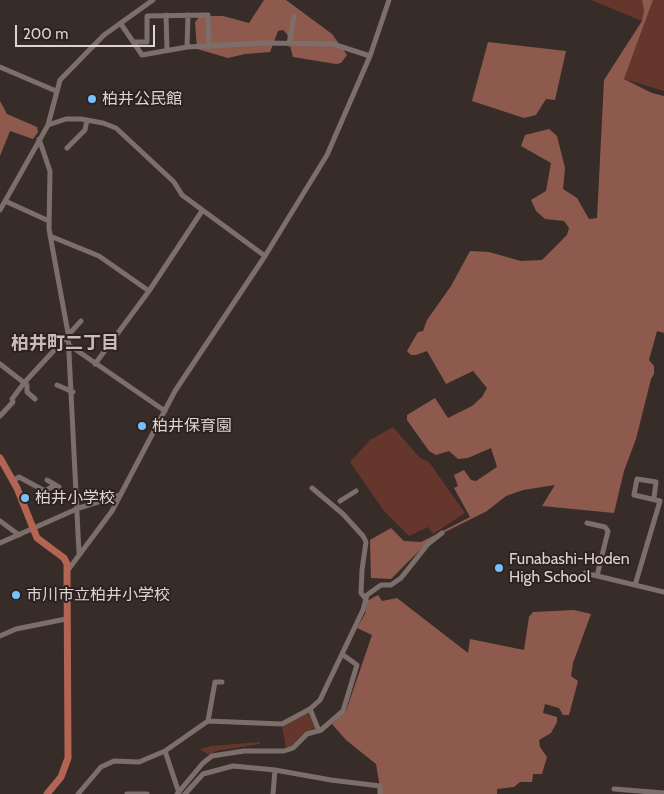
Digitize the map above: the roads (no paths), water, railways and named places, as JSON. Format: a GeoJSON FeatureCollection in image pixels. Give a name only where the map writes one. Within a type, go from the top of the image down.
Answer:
{"type":"FeatureCollection","features":[{"type":"Feature","properties":{"kind":"main road"},"geometry":{"type":"LineString","coordinates":[[0,458],[14,480],[32,530],[42,544],[64,558],[68,570],[66,620],[69,698],[68,758],[58,781],[47,794]]}},
{"type":"Feature","properties":{"kind":"street"},"geometry":{"type":"LineString","coordinates":[[0,210],[48,125],[56,91],[63,76],[104,35],[153,0]]}},
{"type":"Feature","properties":{"kind":"street"},"geometry":{"type":"LineString","coordinates":[[68,570],[103,524],[121,495],[175,391],[265,256],[327,154],[370,56],[389,0]]}},
{"type":"Feature","properties":{"kind":"street"},"geometry":{"type":"LineString","coordinates":[[134,42],[147,42],[147,16],[208,14],[208,47]]}},
{"type":"Feature","properties":{"kind":"street"},"geometry":{"type":"LineString","coordinates":[[166,15],[167,50]]}},
{"type":"Feature","properties":{"kind":"street"},"geometry":{"type":"LineString","coordinates":[[187,48],[188,15]]}},
{"type":"Feature","properties":{"kind":"street"},"geometry":{"type":"LineString","coordinates":[[289,44],[294,16]]}},
{"type":"Feature","properties":{"kind":"street"},"geometry":{"type":"LineString","coordinates":[[120,24],[142,55],[167,50],[244,44],[333,44],[370,56]]}},
{"type":"Feature","properties":{"kind":"street"},"geometry":{"type":"LineString","coordinates":[[0,68],[56,91]]}},
{"type":"Feature","properties":{"kind":"street"},"geometry":{"type":"LineString","coordinates":[[48,125],[66,119],[87,120],[116,128],[174,182],[182,195],[265,256]]}},
{"type":"Feature","properties":{"kind":"street"},"geometry":{"type":"LineString","coordinates":[[67,148],[85,130],[87,120]]}},
{"type":"Feature","properties":{"kind":"street"},"geometry":{"type":"LineString","coordinates":[[39,138],[50,171],[50,236],[68,333],[73,392],[80,554]]}},
{"type":"Feature","properties":{"kind":"street"},"geometry":{"type":"LineString","coordinates":[[5,201],[49,220]]}},
{"type":"Feature","properties":{"kind":"street"},"geometry":{"type":"LineString","coordinates":[[95,364],[149,291],[202,211]]}},
{"type":"Feature","properties":{"kind":"street"},"geometry":{"type":"LineString","coordinates":[[50,236],[99,256],[149,291]]}},
{"type":"Feature","properties":{"kind":"street"},"geometry":{"type":"LineString","coordinates":[[0,416],[13,402],[12,399],[24,383],[81,321]]}},
{"type":"Feature","properties":{"kind":"street"},"geometry":{"type":"LineString","coordinates":[[69,345],[165,411]]}},
{"type":"Feature","properties":{"kind":"street"},"geometry":{"type":"LineString","coordinates":[[0,364],[27,385],[27,392],[35,399]]}},
{"type":"Feature","properties":{"kind":"street"},"geometry":{"type":"LineString","coordinates":[[57,385],[73,392]]}},
{"type":"Feature","properties":{"kind":"street"},"geometry":{"type":"LineString","coordinates":[[14,480],[19,477],[45,491],[57,486],[47,480]]}},
{"type":"Feature","properties":{"kind":"street"},"geometry":{"type":"LineString","coordinates":[[635,585],[660,501],[634,494],[637,479],[656,482],[654,498]]}},
{"type":"Feature","properties":{"kind":"street"},"geometry":{"type":"LineString","coordinates":[[312,488],[343,514],[366,542],[361,593],[365,598]]}},
{"type":"Feature","properties":{"kind":"street"},"geometry":{"type":"LineString","coordinates":[[340,501],[356,491]]}},
{"type":"Feature","properties":{"kind":"street"},"geometry":{"type":"LineString","coordinates":[[0,543],[79,508],[121,495]]}},
{"type":"Feature","properties":{"kind":"street"},"geometry":{"type":"LineString","coordinates":[[0,521],[19,535]]}},
{"type":"Feature","properties":{"kind":"street"},"geometry":{"type":"LineString","coordinates":[[587,523],[605,526],[608,530],[597,576]]}},
{"type":"Feature","properties":{"kind":"street"},"geometry":{"type":"LineString","coordinates":[[79,793],[101,767],[114,761],[139,762],[165,751],[208,721],[282,724],[310,709],[320,700],[363,610],[365,598],[381,586],[389,586],[401,578],[428,544],[442,533]]}},
{"type":"Feature","properties":{"kind":"street"},"geometry":{"type":"LineString","coordinates":[[585,573],[664,592]]}},
{"type":"Feature","properties":{"kind":"street"},"geometry":{"type":"LineString","coordinates":[[0,636],[16,629],[66,620]]}},
{"type":"Feature","properties":{"kind":"street"},"geometry":{"type":"LineString","coordinates":[[183,794],[203,763],[212,756],[244,751],[284,751],[293,748],[307,734],[319,731],[343,711],[358,665],[342,654]]}},
{"type":"Feature","properties":{"kind":"street"},"geometry":{"type":"LineString","coordinates":[[208,721],[215,682],[222,682]]}},
{"type":"Feature","properties":{"kind":"street"},"geometry":{"type":"LineString","coordinates":[[310,709],[319,731]]}},
{"type":"Feature","properties":{"kind":"street"},"geometry":{"type":"LineString","coordinates":[[165,751],[183,794]]}},
{"type":"Feature","properties":{"kind":"street"},"geometry":{"type":"LineString","coordinates":[[183,794],[203,774],[233,766],[276,770],[330,780],[380,786],[380,794]]}},
{"type":"Feature","properties":{"kind":"street"},"geometry":{"type":"LineString","coordinates":[[273,794],[276,770]]}},
{"type":"Feature","properties":{"kind":"street"},"geometry":{"type":"LineString","coordinates":[[614,789],[664,793]]}},
{"type":"Feature","properties":{"kind":"street"},"geometry":{"type":"LineString","coordinates":[[127,794],[147,794]]}},
{"type":"Feature","properties":{"kind":"place","name":"柏井公民館"},"geometry":{"type":"Point","coordinates":[92,99]}},
{"type":"Feature","properties":{"kind":"place","name":"柏井保育園"},"geometry":{"type":"Point","coordinates":[142,426]}},
{"type":"Feature","properties":{"kind":"place","name":"柏井小学校"},"geometry":{"type":"Point","coordinates":[25,498]}},
{"type":"Feature","properties":{"kind":"place","name":"Funabashi-Hoden High School"},"geometry":{"type":"Point","coordinates":[499,568]}},
{"type":"Feature","properties":{"kind":"place","name":"市川市立柏井小学校"},"geometry":{"type":"Point","coordinates":[16,595]}},
{"type":"Feature","properties":{"kind":"district","name":"柏井町二丁目"},"geometry":{"type":"Point","coordinates":[65,344]}}]}
